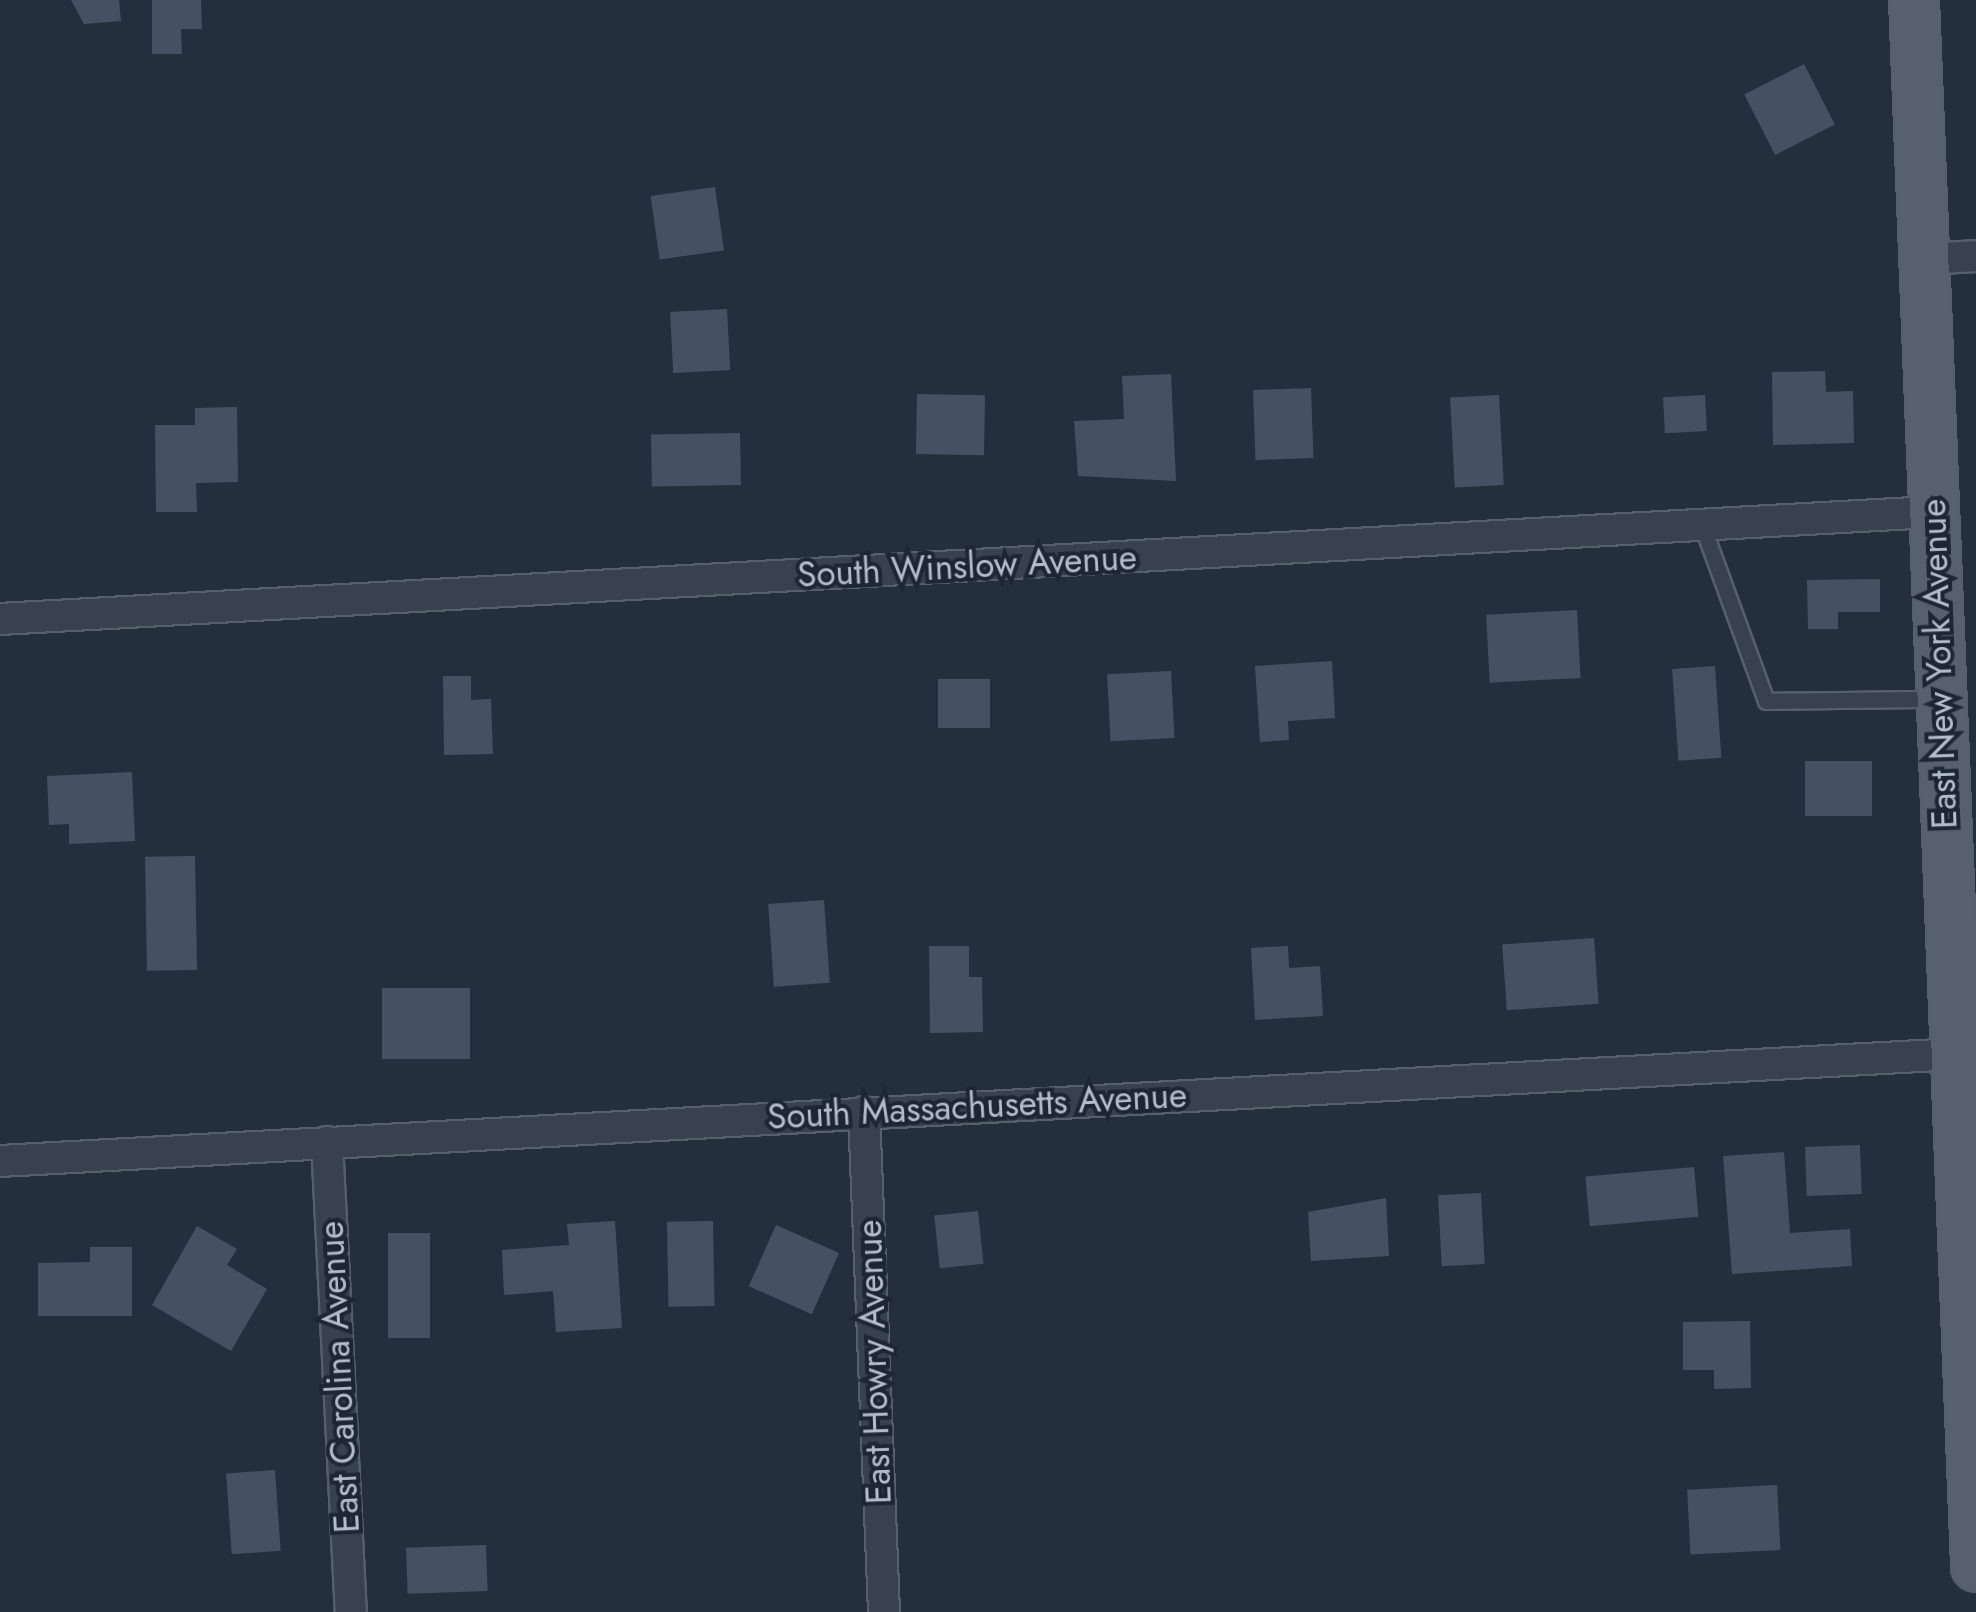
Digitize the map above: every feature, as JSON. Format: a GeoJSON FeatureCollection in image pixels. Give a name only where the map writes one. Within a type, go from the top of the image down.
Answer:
{"type":"FeatureCollection","features":[{"type":"Feature","properties":{"kind":"main road","name":"East New York Avenue"},"geometry":{"type":"LineString","coordinates":[[1914,0],[1976,1567]]}},
{"type":"Feature","properties":{"kind":"street"},"geometry":{"type":"LineString","coordinates":[[1924,259],[1976,256]]}},
{"type":"Feature","properties":{"kind":"street","name":"South Winslow Avenue"},"geometry":{"type":"LineString","coordinates":[[0,619],[1934,512]]}},
{"type":"Feature","properties":{"kind":"street","name":"South Massachusetts Avenue"},"geometry":{"type":"LineString","coordinates":[[0,1162],[1955,1054]]}},
{"type":"Feature","properties":{"kind":"street","name":"East Howry Avenue"},"geometry":{"type":"LineString","coordinates":[[864,1112],[884,1612]]}},
{"type":"Feature","properties":{"kind":"street","name":"East Carolina Avenue"},"geometry":{"type":"LineString","coordinates":[[327,1142],[352,1612]]}},
{"type":"Feature","properties":{"kind":"lane"},"geometry":{"type":"LineString","coordinates":[[1702,525],[1766,701],[1939,699]]}},
{"type":"Feature","properties":{"kind":"building"},"geometry":{"type":"Polygon","coordinates":[[[71,0],[119,0],[121,21],[84,24],[71,0]]]}},
{"type":"Feature","properties":{"kind":"building"},"geometry":{"type":"Polygon","coordinates":[[[152,0],[201,0],[202,29],[181,29],[182,54],[152,54],[152,0]]]}},
{"type":"Feature","properties":{"kind":"building"},"geometry":{"type":"Polygon","coordinates":[[[1804,64],[1835,125],[1775,155],[1744,94],[1804,64]]]}},
{"type":"Feature","properties":{"kind":"building"},"geometry":{"type":"Polygon","coordinates":[[[715,187],[724,250],[660,259],[651,196],[715,187]]]}},
{"type":"Feature","properties":{"kind":"building"},"geometry":{"type":"Polygon","coordinates":[[[727,309],[730,370],[673,373],[670,312],[727,309]]]}},
{"type":"Feature","properties":{"kind":"building"},"geometry":{"type":"Polygon","coordinates":[[[1825,371],[1826,392],[1853,391],[1854,443],[1773,445],[1772,372],[1825,371]]]}},
{"type":"Feature","properties":{"kind":"building"},"geometry":{"type":"Polygon","coordinates":[[[1171,374],[1176,481],[1078,476],[1074,421],[1124,419],[1122,376],[1171,374]]]}},
{"type":"Feature","properties":{"kind":"building"},"geometry":{"type":"Polygon","coordinates":[[[1311,388],[1313,458],[1255,460],[1253,390],[1311,388]]]}},
{"type":"Feature","properties":{"kind":"building"},"geometry":{"type":"Polygon","coordinates":[[[917,394],[985,395],[984,455],[916,454],[917,394]]]}},
{"type":"Feature","properties":{"kind":"building"},"geometry":{"type":"Polygon","coordinates":[[[1499,395],[1504,485],[1455,487],[1450,398],[1499,395]]]}},
{"type":"Feature","properties":{"kind":"building"},"geometry":{"type":"Polygon","coordinates":[[[1705,395],[1707,431],[1665,433],[1663,397],[1705,395]]]}},
{"type":"Feature","properties":{"kind":"building"},"geometry":{"type":"Polygon","coordinates":[[[237,407],[238,482],[196,483],[197,512],[156,512],[155,425],[195,425],[195,408],[237,407]]]}},
{"type":"Feature","properties":{"kind":"building"},"geometry":{"type":"Polygon","coordinates":[[[740,433],[741,485],[652,487],[651,435],[740,433]]]}},
{"type":"Feature","properties":{"kind":"building"},"geometry":{"type":"Polygon","coordinates":[[[1880,579],[1880,612],[1838,612],[1838,629],[1808,629],[1807,580],[1880,579]]]}},
{"type":"Feature","properties":{"kind":"building"},"geometry":{"type":"Polygon","coordinates":[[[1577,610],[1581,678],[1490,683],[1486,615],[1577,610]]]}},
{"type":"Feature","properties":{"kind":"building"},"geometry":{"type":"Polygon","coordinates":[[[1332,661],[1335,718],[1288,721],[1289,740],[1260,742],[1255,666],[1332,661]]]}},
{"type":"Feature","properties":{"kind":"building"},"geometry":{"type":"Polygon","coordinates":[[[1715,666],[1721,758],[1679,761],[1672,669],[1715,666]]]}},
{"type":"Feature","properties":{"kind":"building"},"geometry":{"type":"Polygon","coordinates":[[[1171,671],[1175,738],[1111,741],[1107,674],[1171,671]]]}},
{"type":"Feature","properties":{"kind":"building"},"geometry":{"type":"Polygon","coordinates":[[[443,676],[471,676],[471,700],[491,699],[493,754],[444,755],[443,676]]]}},
{"type":"Feature","properties":{"kind":"building"},"geometry":{"type":"Polygon","coordinates":[[[938,679],[990,679],[990,728],[938,728],[938,679]]]}},
{"type":"Feature","properties":{"kind":"building"},"geometry":{"type":"Polygon","coordinates":[[[1805,761],[1872,761],[1872,816],[1805,816],[1805,761]]]}},
{"type":"Feature","properties":{"kind":"building"},"geometry":{"type":"Polygon","coordinates":[[[132,772],[135,841],[69,844],[69,824],[49,825],[47,776],[132,772]]]}},
{"type":"Feature","properties":{"kind":"building"},"geometry":{"type":"Polygon","coordinates":[[[195,856],[197,970],[147,971],[145,857],[195,856]]]}},
{"type":"Feature","properties":{"kind":"building"},"geometry":{"type":"Polygon","coordinates":[[[824,900],[830,983],[774,987],[768,904],[824,900]]]}},
{"type":"Feature","properties":{"kind":"building"},"geometry":{"type":"Polygon","coordinates":[[[1594,938],[1599,1004],[1507,1010],[1502,944],[1594,938]]]}},
{"type":"Feature","properties":{"kind":"building"},"geometry":{"type":"Polygon","coordinates":[[[929,946],[969,946],[969,977],[982,977],[983,1032],[930,1033],[929,946]]]}},
{"type":"Feature","properties":{"kind":"building"},"geometry":{"type":"Polygon","coordinates":[[[1288,946],[1289,968],[1320,966],[1323,1016],[1255,1020],[1251,948],[1288,946]]]}},
{"type":"Feature","properties":{"kind":"building"},"geometry":{"type":"Polygon","coordinates":[[[382,988],[470,988],[470,1059],[382,1059],[382,988]]]}},
{"type":"Feature","properties":{"kind":"building"},"geometry":{"type":"Polygon","coordinates":[[[1860,1145],[1862,1194],[1807,1196],[1805,1147],[1860,1145]]]}},
{"type":"Feature","properties":{"kind":"building"},"geometry":{"type":"Polygon","coordinates":[[[1784,1152],[1790,1233],[1850,1229],[1852,1266],[1732,1274],[1723,1156],[1784,1152]]]}},
{"type":"Feature","properties":{"kind":"building"},"geometry":{"type":"Polygon","coordinates":[[[1694,1167],[1698,1217],[1590,1226],[1585,1176],[1694,1167]]]}},
{"type":"Feature","properties":{"kind":"building"},"geometry":{"type":"Polygon","coordinates":[[[1481,1193],[1485,1264],[1442,1266],[1438,1195],[1481,1193]]]}},
{"type":"Feature","properties":{"kind":"building"},"geometry":{"type":"Polygon","coordinates":[[[1386,1198],[1389,1256],[1311,1261],[1308,1212],[1386,1198]]]}},
{"type":"Feature","properties":{"kind":"building"},"geometry":{"type":"Polygon","coordinates":[[[978,1211],[984,1264],[940,1268],[934,1216],[978,1211]]]}},
{"type":"Feature","properties":{"kind":"building"},"geometry":{"type":"Polygon","coordinates":[[[615,1221],[622,1328],[556,1332],[553,1291],[504,1295],[502,1250],[569,1245],[567,1224],[615,1221]]]}},
{"type":"Feature","properties":{"kind":"building"},"geometry":{"type":"Polygon","coordinates":[[[713,1221],[714,1306],[668,1307],[667,1222],[713,1221]]]}},
{"type":"Feature","properties":{"kind":"building"},"geometry":{"type":"Polygon","coordinates":[[[776,1225],[839,1253],[812,1314],[749,1286],[776,1225]]]}},
{"type":"Feature","properties":{"kind":"building"},"geometry":{"type":"Polygon","coordinates":[[[197,1226],[237,1249],[227,1265],[267,1289],[231,1351],[152,1305],[197,1226]]]}},
{"type":"Feature","properties":{"kind":"building"},"geometry":{"type":"Polygon","coordinates":[[[388,1233],[430,1233],[430,1338],[388,1338],[388,1233]]]}},
{"type":"Feature","properties":{"kind":"building"},"geometry":{"type":"Polygon","coordinates":[[[90,1247],[132,1247],[132,1316],[38,1316],[38,1263],[90,1262],[90,1247]]]}},
{"type":"Feature","properties":{"kind":"building"},"geometry":{"type":"Polygon","coordinates":[[[1750,1321],[1751,1388],[1714,1389],[1714,1370],[1683,1370],[1683,1322],[1750,1321]]]}},
{"type":"Feature","properties":{"kind":"building"},"geometry":{"type":"Polygon","coordinates":[[[275,1470],[281,1551],[232,1554],[226,1473],[275,1470]]]}},
{"type":"Feature","properties":{"kind":"building"},"geometry":{"type":"Polygon","coordinates":[[[1777,1485],[1780,1550],[1691,1555],[1687,1490],[1777,1485]]]}},
{"type":"Feature","properties":{"kind":"building"},"geometry":{"type":"Polygon","coordinates":[[[486,1545],[488,1591],[408,1594],[406,1548],[486,1545]]]}}]}
